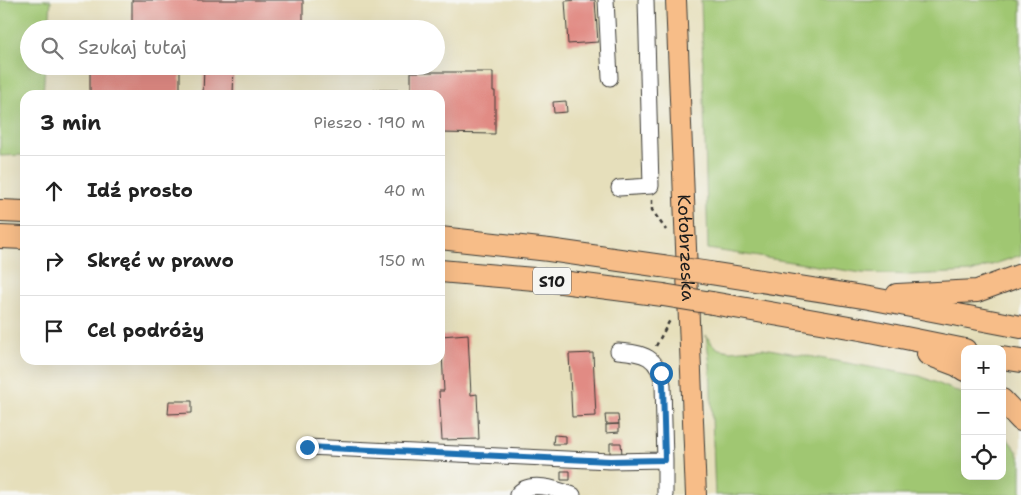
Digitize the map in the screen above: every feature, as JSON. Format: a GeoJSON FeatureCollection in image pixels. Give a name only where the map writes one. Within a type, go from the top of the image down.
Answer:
{"type":"FeatureCollection","features":[{"type":"Feature","properties":{"kind":"highway"},"geometry":{"type":"LineString","coordinates":[[0,211],[20,212]]}},
{"type":"Feature","properties":{"kind":"highway"},"geometry":{"type":"LineString","coordinates":[[0,237],[20,238]]}},
{"type":"Feature","properties":{"kind":"highway","name":"S10"},"geometry":{"type":"LineString","coordinates":[[445,239],[549,250],[710,273],[869,298],[1021,327]]}},
{"type":"Feature","properties":{"kind":"highway","name":"S10"},"geometry":{"type":"LineString","coordinates":[[445,271],[546,280],[712,303],[866,330],[961,349]]}},
{"type":"Feature","properties":{"kind":"highway"},"geometry":{"type":"LineString","coordinates":[[869,298],[977,291],[1021,275]]}},
{"type":"Feature","properties":{"kind":"highway"},"geometry":{"type":"LineString","coordinates":[[866,330],[961,368]]}},
{"type":"Feature","properties":{"kind":"highway"},"geometry":{"type":"LineString","coordinates":[[1006,359],[1021,362]]}},
{"type":"Feature","properties":{"kind":"highway"},"geometry":{"type":"LineString","coordinates":[[1006,404],[1021,420]]}},
{"type":"Feature","properties":{"kind":"main road","name":"Kołobrzeska"},"geometry":{"type":"LineString","coordinates":[[676,0],[696,495]]}},
{"type":"Feature","properties":{"kind":"street"},"geometry":{"type":"LineString","coordinates":[[606,0],[610,78]]}},
{"type":"Feature","properties":{"kind":"street"},"geometry":{"type":"LineString","coordinates":[[619,188],[651,186],[646,0]]}},
{"type":"Feature","properties":{"kind":"street"},"geometry":{"type":"LineString","coordinates":[[618,351],[631,352],[650,359],[661,373],[663,385],[665,495]]}},
{"type":"Feature","properties":{"kind":"street"},"geometry":{"type":"LineString","coordinates":[[307,447],[610,461],[665,460]]}},
{"type":"Feature","properties":{"kind":"street"},"geometry":{"type":"LineString","coordinates":[[517,495],[520,491],[532,486],[549,488],[573,495]]}},
{"type":"Feature","properties":{"kind":"green space"},"geometry":{"type":"Polygon","coordinates":[[[0,0],[51,0],[50,20],[20,20],[20,75],[44,75],[43,90],[20,90],[20,155],[0,156],[0,0]]]}},
{"type":"Feature","properties":{"kind":"green space"},"geometry":{"type":"Polygon","coordinates":[[[701,0],[1021,0],[1021,255],[971,272],[911,275],[862,273],[708,249],[701,0]]]}},
{"type":"Feature","properties":{"kind":"green space"},"geometry":{"type":"Polygon","coordinates":[[[706,335],[712,344],[719,349],[730,351],[763,348],[920,376],[961,393],[961,480],[1006,480],[1006,437],[1017,451],[1021,461],[1021,495],[715,495],[710,366],[706,335]]]}},
{"type":"Feature","properties":{"kind":"building"},"geometry":{"type":"Polygon","coordinates":[[[132,0],[303,0],[303,20],[132,20],[132,0]]]}},
{"type":"Feature","properties":{"kind":"building"},"geometry":{"type":"Polygon","coordinates":[[[595,0],[598,42],[568,44],[565,1],[595,0]]]}},
{"type":"Feature","properties":{"kind":"building"},"geometry":{"type":"Polygon","coordinates":[[[445,72],[493,72],[495,134],[445,133],[445,90],[411,90],[411,75],[445,75],[445,72]]]}},
{"type":"Feature","properties":{"kind":"building"},"geometry":{"type":"Polygon","coordinates":[[[90,75],[180,75],[180,90],[90,90],[90,75]]]}},
{"type":"Feature","properties":{"kind":"building"},"geometry":{"type":"Polygon","coordinates":[[[204,75],[234,75],[233,90],[203,90],[204,75]]]}},
{"type":"Feature","properties":{"kind":"building"},"geometry":{"type":"Polygon","coordinates":[[[566,101],[567,112],[554,113],[553,102],[566,101]]]}},
{"type":"Feature","properties":{"kind":"building"},"geometry":{"type":"Polygon","coordinates":[[[468,334],[471,395],[477,394],[479,439],[442,440],[439,391],[444,391],[443,365],[445,365],[445,336],[468,334]]]}},
{"type":"Feature","properties":{"kind":"building"},"geometry":{"type":"Polygon","coordinates":[[[593,353],[596,416],[572,417],[569,354],[593,353]]]}},
{"type":"Feature","properties":{"kind":"building"},"geometry":{"type":"Polygon","coordinates":[[[169,401],[192,401],[192,413],[168,414],[169,401]]]}},
{"type":"Feature","properties":{"kind":"building"},"geometry":{"type":"Polygon","coordinates":[[[605,415],[618,415],[619,424],[606,424],[605,415]]]}},
{"type":"Feature","properties":{"kind":"building"},"geometry":{"type":"Polygon","coordinates":[[[619,424],[619,432],[606,433],[606,425],[619,424]]]}},
{"type":"Feature","properties":{"kind":"building"},"geometry":{"type":"Polygon","coordinates":[[[554,435],[566,436],[566,444],[553,444],[554,435]]]}},
{"type":"Feature","properties":{"kind":"building"},"geometry":{"type":"Polygon","coordinates":[[[610,443],[621,443],[622,454],[610,454],[610,443]]]}},
{"type":"Feature","properties":{"kind":"building"},"geometry":{"type":"Polygon","coordinates":[[[561,471],[570,471],[570,480],[561,480],[561,471]]]}},
{"type":"Feature","properties":{"kind":"route"},"geometry":{"type":"LineString","coordinates":[[307,447],[610,461],[665,460],[661,373]]}}]}
